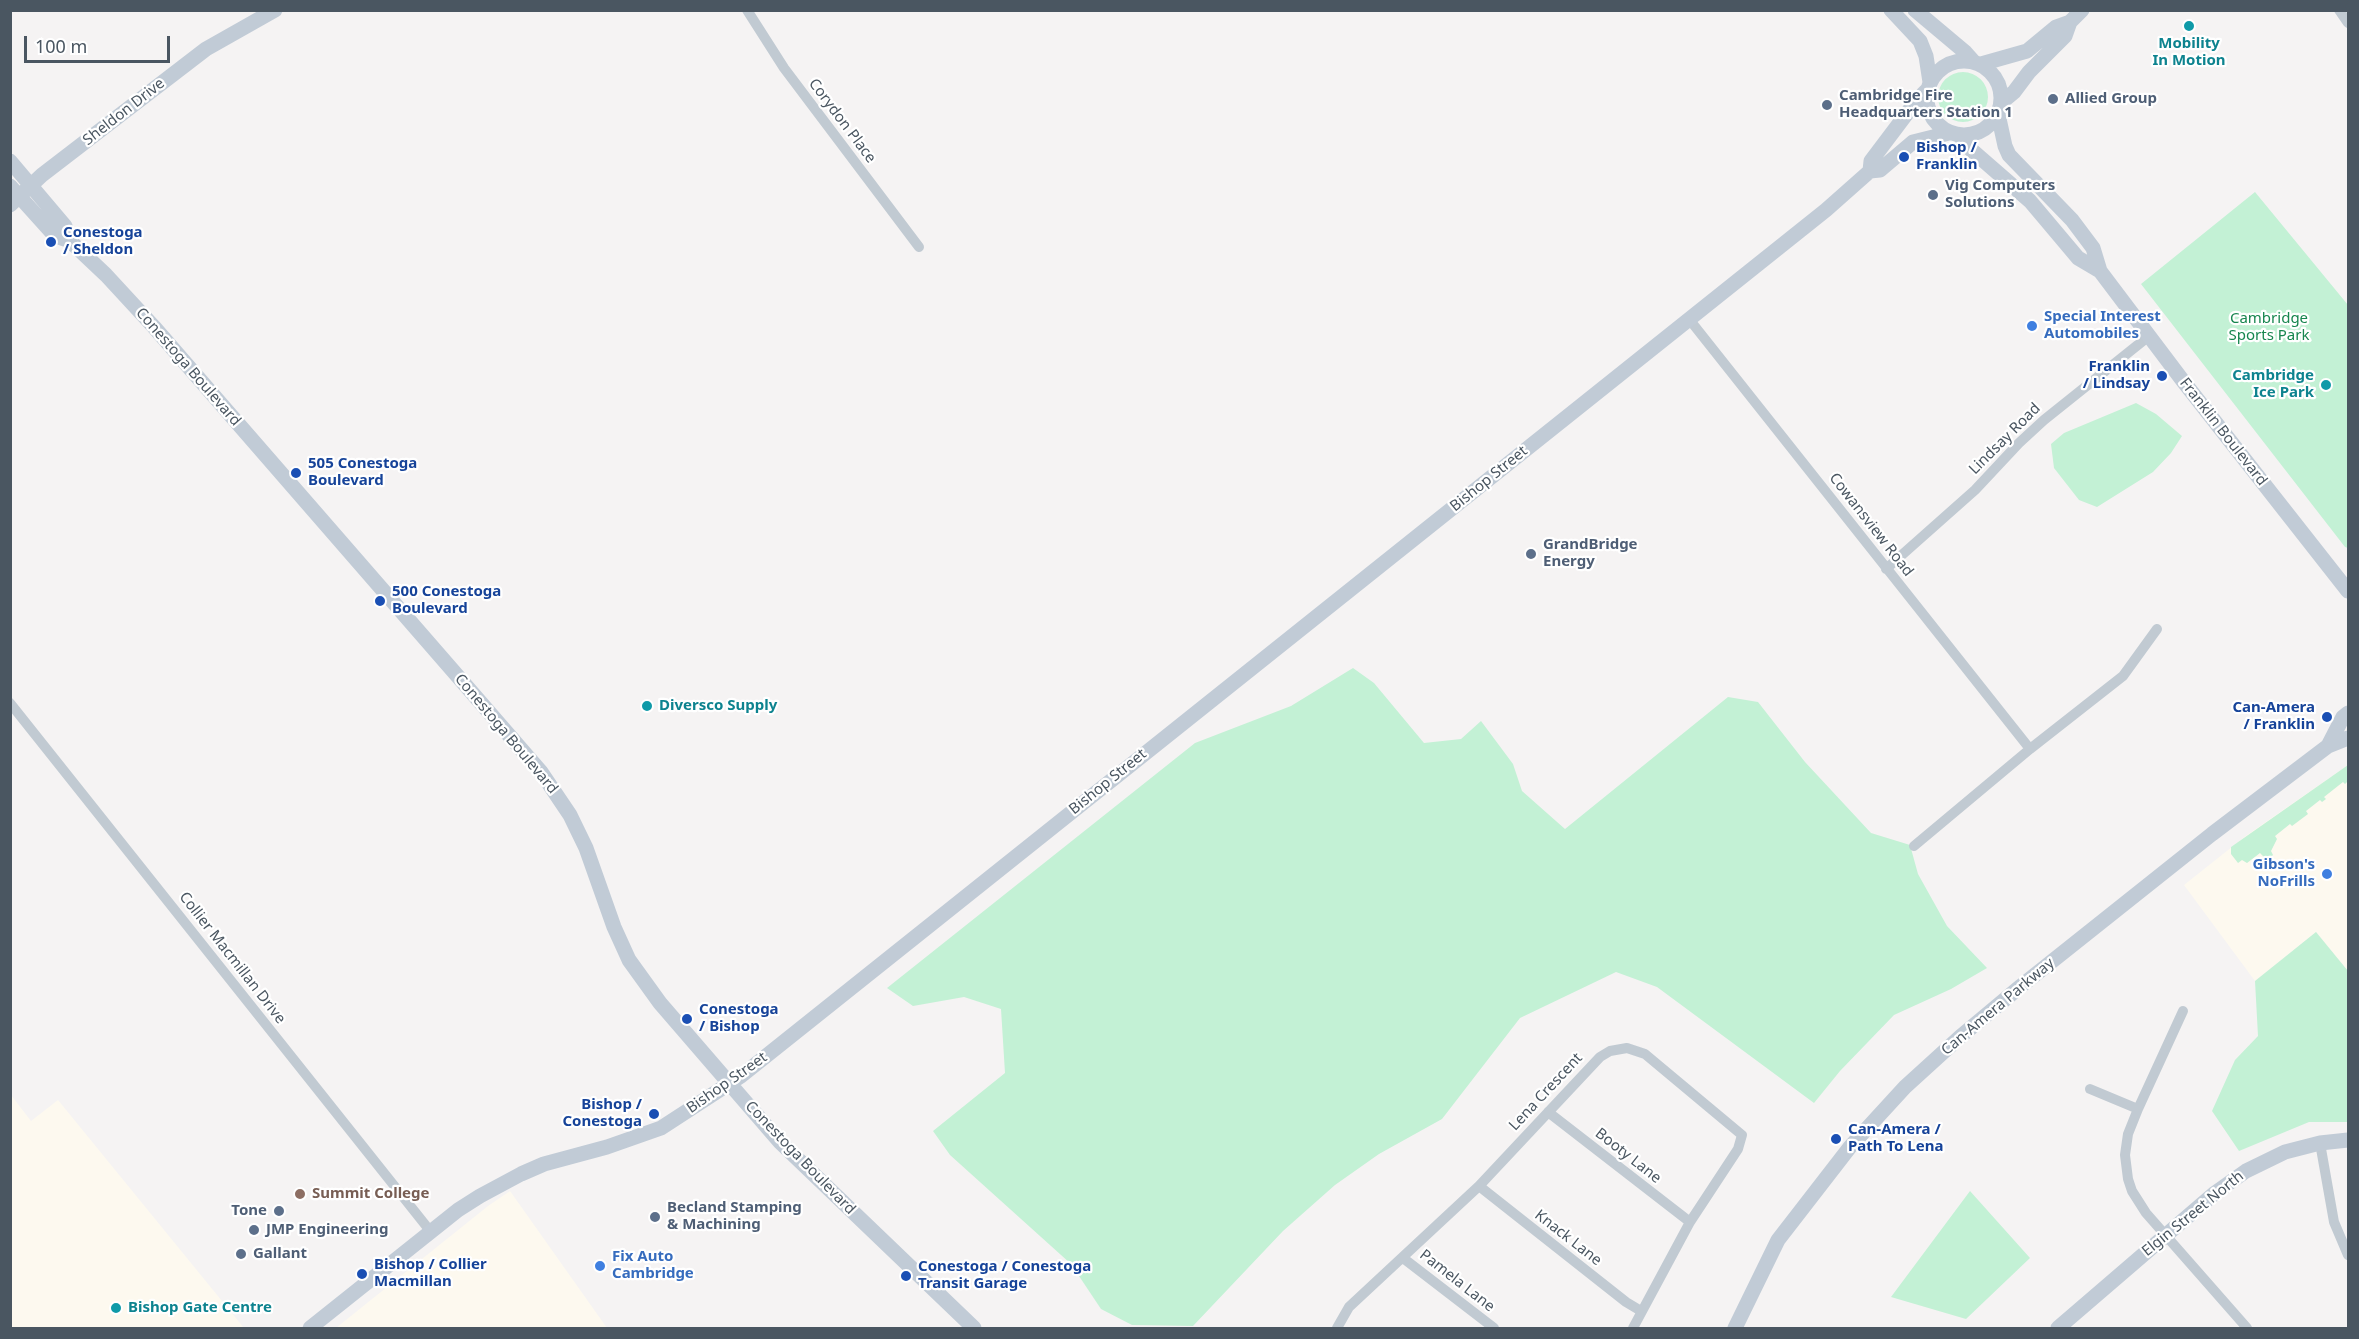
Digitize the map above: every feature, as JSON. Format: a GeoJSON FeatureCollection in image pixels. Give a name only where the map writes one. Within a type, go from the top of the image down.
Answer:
{"type":"FeatureCollection","features":[{"type":"Feature","properties":{"kind":"main road","name":"Sheldon Drive"},"geometry":{"type":"LineString","coordinates":[[13,196],[31,186],[206,49],[275,10]]}},
{"type":"Feature","properties":{"kind":"main road"},"geometry":{"type":"LineString","coordinates":[[1891,10],[1920,41],[1926,56],[1929,86],[1927,103],[1930,115],[1938,126],[1954,134],[1971,135],[1992,124],[2000,108],[2030,72],[2065,36],[2070,22],[2082,10]]}},
{"type":"Feature","properties":{"kind":"main road"},"geometry":{"type":"LineString","coordinates":[[1915,10],[1977,63],[1993,73],[2000,87],[2000,108]]}},
{"type":"Feature","properties":{"kind":"main road"},"geometry":{"type":"LineString","coordinates":[[1929,86],[1938,71],[1948,64],[1961,60],[1977,63],[2027,51],[2056,27],[2070,22]]}},
{"type":"Feature","properties":{"kind":"main road","name":"Bishop Street"},"geometry":{"type":"LineString","coordinates":[[1870,171],[1870,161],[1929,86]]}},
{"type":"Feature","properties":{"kind":"main road","name":"Franklin Boulevard"},"geometry":{"type":"LineString","coordinates":[[2000,108],[2005,146],[2009,155],[2072,220],[2093,248],[2100,271],[2349,591]]}},
{"type":"Feature","properties":{"kind":"main road","name":"Bishop Street"},"geometry":{"type":"LineString","coordinates":[[310,1329],[430,1232],[480,1196],[544,1164],[661,1128],[729,1083],[1826,210],[1870,171],[1880,170],[1913,142],[1954,134]]}},
{"type":"Feature","properties":{"kind":"main road","name":"Franklin Boulevard"},"geometry":{"type":"LineString","coordinates":[[1954,134],[2030,201],[2079,258],[2100,271]]}},
{"type":"Feature","properties":{"kind":"main road","name":"Conestoga Boulevard"},"geometry":{"type":"LineString","coordinates":[[10,161],[65,226],[70,241]]}},
{"type":"Feature","properties":{"kind":"main road","name":"Conestoga Boulevard"},"geometry":{"type":"LineString","coordinates":[[13,196],[55,236],[70,241],[106,275],[154,327],[541,772],[570,815],[586,848],[614,927],[629,960],[660,1003],[780,1142],[974,1329]]}},
{"type":"Feature","properties":{"kind":"main road","name":"Can-Amera Parkway"},"geometry":{"type":"LineString","coordinates":[[2328,746],[2343,717],[2349,713]]}},
{"type":"Feature","properties":{"kind":"main road","name":"Can-Amera Parkway"},"geometry":{"type":"LineString","coordinates":[[1734,1329],[1778,1240],[1850,1148],[1905,1087],[2021,986],[2212,834],[2328,746],[2349,738]]}},
{"type":"Feature","properties":{"kind":"main road","name":"Elgin Street North"},"geometry":{"type":"LineString","coordinates":[[2058,1329],[2225,1184],[2285,1152],[2320,1143],[2349,1140]]}},
{"type":"Feature","properties":{"kind":"street","name":"Corydon Place"},"geometry":{"type":"LineString","coordinates":[[747,10],[784,69],[919,247]]}},
{"type":"Feature","properties":{"kind":"street"},"geometry":{"type":"LineString","coordinates":[[2339,10],[2349,23]]}},
{"type":"Feature","properties":{"kind":"street","name":"Cowansview Road"},"geometry":{"type":"LineString","coordinates":[[1689,319],[2030,749]]}},
{"type":"Feature","properties":{"kind":"street","name":"Lindsay Road"},"geometry":{"type":"LineString","coordinates":[[1886,568],[1976,490],[2019,443],[2044,420],[2149,336]]}},
{"type":"Feature","properties":{"kind":"street"},"geometry":{"type":"LineString","coordinates":[[1914,846],[2030,749],[2123,676],[2157,629]]}},
{"type":"Feature","properties":{"kind":"street","name":"Collier Macmillan Drive"},"geometry":{"type":"LineString","coordinates":[[10,703],[430,1232]]}},
{"type":"Feature","properties":{"kind":"street"},"geometry":{"type":"LineString","coordinates":[[2183,1011],[2128,1134],[2125,1155],[2128,1179],[2138,1202],[2247,1329]]}},
{"type":"Feature","properties":{"kind":"street","name":"Lena Crescent"},"geometry":{"type":"LineString","coordinates":[[1337,1329],[1349,1307],[1479,1186],[1600,1057],[1610,1051],[1627,1048],[1645,1054],[1742,1135],[1738,1149],[1690,1222],[1633,1329]]}},
{"type":"Feature","properties":{"kind":"street"},"geometry":{"type":"LineString","coordinates":[[2090,1089],[2138,1109]]}},
{"type":"Feature","properties":{"kind":"street","name":"Booty Lane"},"geometry":{"type":"LineString","coordinates":[[1548,1112],[1690,1222]]}},
{"type":"Feature","properties":{"kind":"street"},"geometry":{"type":"LineString","coordinates":[[2320,1143],[2334,1222],[2349,1255]]}},
{"type":"Feature","properties":{"kind":"street","name":"Knack Lane"},"geometry":{"type":"LineString","coordinates":[[1479,1186],[1626,1302],[1641,1311]]}},
{"type":"Feature","properties":{"kind":"street","name":"Pamela Lane"},"geometry":{"type":"LineString","coordinates":[[1402,1258],[1494,1329]]}},
{"type":"Feature","properties":{"kind":"shaded area"},"geometry":{"type":"Polygon","coordinates":[[[2348,765],[2348,971],[2316,932],[2255,981],[2184,885],[2247,835],[2348,765]]]}},
{"type":"Feature","properties":{"kind":"shaded area"},"geometry":{"type":"Polygon","coordinates":[[[11,1095],[31,1121],[58,1100],[244,1328],[11,1328],[11,1095]]]}},
{"type":"Feature","properties":{"kind":"shaded area"},"geometry":{"type":"Polygon","coordinates":[[[510,1191],[607,1328],[336,1328],[488,1206],[510,1191]]]}},
{"type":"Feature","properties":{"kind":"green space"},"geometry":{"type":"Polygon","coordinates":[[[1963,72],[1972,74],[1983,83],[1988,97],[1986,106],[1977,117],[1963,122],[1954,120],[1943,111],[1938,97],[1940,88],[1949,77],[1963,72]]]}},
{"type":"Feature","properties":{"kind":"green space","name":"Cambridge Sports Park"},"geometry":{"type":"Polygon","coordinates":[[[2255,192],[2348,305],[2348,548],[2141,284],[2255,192]]]}},
{"type":"Feature","properties":{"kind":"green space"},"geometry":{"type":"Polygon","coordinates":[[[2136,403],[2156,414],[2182,436],[2171,453],[2153,472],[2097,507],[2079,500],[2054,468],[2051,444],[2064,433],[2136,403]]]}},
{"type":"Feature","properties":{"kind":"green space"},"geometry":{"type":"Polygon","coordinates":[[[1353,668],[1374,683],[1424,743],[1461,739],[1481,721],[1513,764],[1522,791],[1565,829],[1728,697],[1758,702],[1805,762],[1871,833],[1910,845],[1918,874],[1947,926],[1987,968],[1951,989],[1894,1015],[1840,1071],[1814,1103],[1657,987],[1616,972],[1520,1018],[1442,1119],[1379,1154],[1335,1185],[1283,1231],[1193,1326],[1132,1325],[1101,1309],[1071,1264],[950,1155],[933,1131],[1005,1073],[1001,1009],[964,997],[913,1006],[887,988],[1195,743],[1291,706],[1353,668]]]}},
{"type":"Feature","properties":{"kind":"green space"},"geometry":{"type":"Polygon","coordinates":[[[2348,765],[2348,781],[2345,784],[2343,782],[2324,797],[2326,799],[2322,802],[2320,800],[2306,811],[2308,814],[2275,836],[2277,839],[2271,851],[2273,855],[2267,860],[2260,853],[2247,863],[2242,860],[2238,863],[2231,854],[2231,847],[2348,765]]]}},
{"type":"Feature","properties":{"kind":"green space"},"geometry":{"type":"Polygon","coordinates":[[[2316,932],[2348,971],[2348,1122],[2309,1122],[2239,1151],[2212,1111],[2235,1060],[2258,1036],[2255,981],[2316,932]]]}},
{"type":"Feature","properties":{"kind":"green space"},"geometry":{"type":"Polygon","coordinates":[[[1970,1191],[2030,1258],[1966,1319],[1891,1297],[1970,1191]]]}},
{"type":"Feature","properties":{"kind":"place","name":"Mobility In Motion"},"geometry":{"type":"Point","coordinates":[2189,26]}},
{"type":"Feature","properties":{"kind":"place","name":"Allied Group"},"geometry":{"type":"Point","coordinates":[2053,99]}},
{"type":"Feature","properties":{"kind":"place","name":"Cambridge Fire Headquarters Station 1"},"geometry":{"type":"Point","coordinates":[1827,105]}},
{"type":"Feature","properties":{"kind":"place","name":"Bishop / Franklin"},"geometry":{"type":"Point","coordinates":[1904,157]}},
{"type":"Feature","properties":{"kind":"place","name":"Vig Computers Solutions"},"geometry":{"type":"Point","coordinates":[1933,195]}},
{"type":"Feature","properties":{"kind":"place","name":"Conestoga / Sheldon"},"geometry":{"type":"Point","coordinates":[51,242]}},
{"type":"Feature","properties":{"kind":"place","name":"Special Interest Automobiles"},"geometry":{"type":"Point","coordinates":[2032,326]}},
{"type":"Feature","properties":{"kind":"place","name":"Franklin / Lindsay"},"geometry":{"type":"Point","coordinates":[2162,376]}},
{"type":"Feature","properties":{"kind":"place","name":"Cambridge Ice Park"},"geometry":{"type":"Point","coordinates":[2326,385]}},
{"type":"Feature","properties":{"kind":"place","name":"505 Conestoga Boulevard"},"geometry":{"type":"Point","coordinates":[296,473]}},
{"type":"Feature","properties":{"kind":"place","name":"GrandBridge Energy"},"geometry":{"type":"Point","coordinates":[1531,554]}},
{"type":"Feature","properties":{"kind":"place","name":"500 Conestoga Boulevard"},"geometry":{"type":"Point","coordinates":[380,601]}},
{"type":"Feature","properties":{"kind":"place","name":"Diversco Supply"},"geometry":{"type":"Point","coordinates":[647,706]}},
{"type":"Feature","properties":{"kind":"place","name":"Can-Amera / Franklin"},"geometry":{"type":"Point","coordinates":[2327,717]}},
{"type":"Feature","properties":{"kind":"place","name":"Gibson's NoFrills"},"geometry":{"type":"Point","coordinates":[2327,874]}},
{"type":"Feature","properties":{"kind":"place","name":"Conestoga / Bishop"},"geometry":{"type":"Point","coordinates":[687,1019]}},
{"type":"Feature","properties":{"kind":"place","name":"Bishop / Conestoga"},"geometry":{"type":"Point","coordinates":[654,1114]}},
{"type":"Feature","properties":{"kind":"place","name":"Can-Amera / Path To Lena"},"geometry":{"type":"Point","coordinates":[1836,1139]}},
{"type":"Feature","properties":{"kind":"place","name":"Summit College"},"geometry":{"type":"Point","coordinates":[300,1194]}},
{"type":"Feature","properties":{"kind":"place","name":"Tone"},"geometry":{"type":"Point","coordinates":[279,1211]}},
{"type":"Feature","properties":{"kind":"place","name":"Becland Stamping & Machining"},"geometry":{"type":"Point","coordinates":[655,1217]}},
{"type":"Feature","properties":{"kind":"place","name":"JMP Engineering"},"geometry":{"type":"Point","coordinates":[254,1230]}},
{"type":"Feature","properties":{"kind":"place","name":"Gallant"},"geometry":{"type":"Point","coordinates":[241,1254]}},
{"type":"Feature","properties":{"kind":"place","name":"Fix Auto Cambridge"},"geometry":{"type":"Point","coordinates":[600,1266]}},
{"type":"Feature","properties":{"kind":"place","name":"Bishop / Collier Macmillan"},"geometry":{"type":"Point","coordinates":[362,1274]}},
{"type":"Feature","properties":{"kind":"place","name":"Conestoga / Conestoga Transit Garage"},"geometry":{"type":"Point","coordinates":[906,1276]}},
{"type":"Feature","properties":{"kind":"place","name":"Bishop Gate Centre"},"geometry":{"type":"Point","coordinates":[116,1308]}}]}
